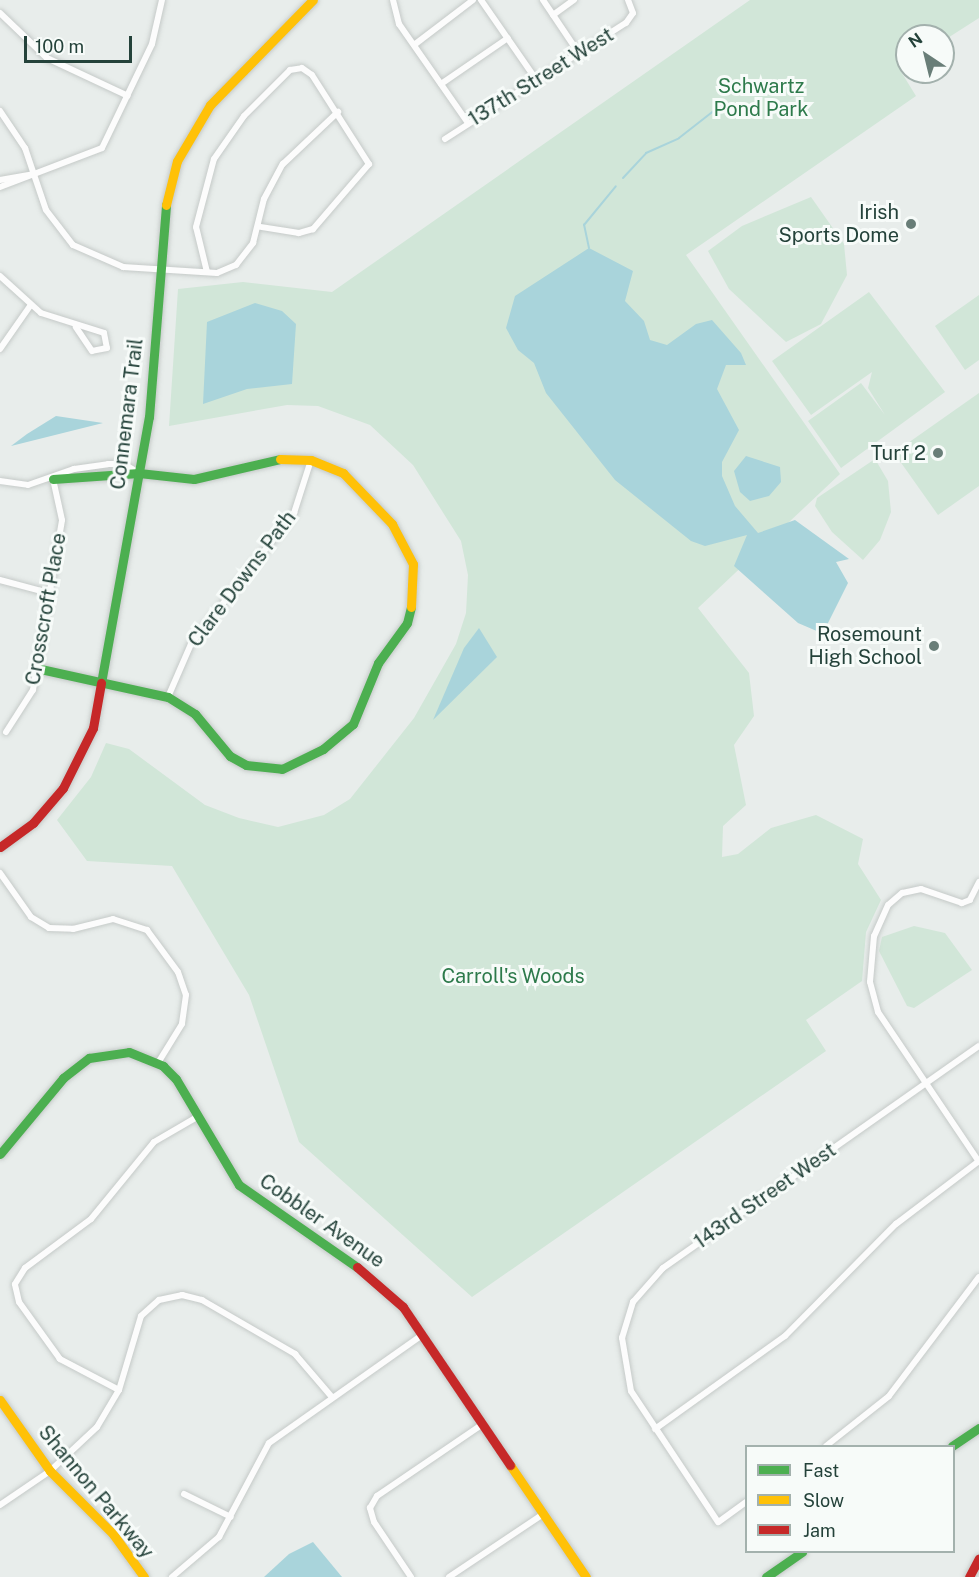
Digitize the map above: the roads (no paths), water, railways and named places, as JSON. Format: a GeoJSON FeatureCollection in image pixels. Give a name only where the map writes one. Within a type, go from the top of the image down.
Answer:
{"type":"FeatureCollection","features":[{"type":"Feature","properties":{"kind":"street"},"geometry":{"type":"LineString","coordinates":[[0,187],[98,152],[128,96],[156,34],[162,0]]}},
{"type":"Feature","properties":{"kind":"street","name":"Connemara Trail"},"geometry":{"type":"LineString","coordinates":[[0,847],[33,823],[73,773],[86,750],[103,685],[151,404],[167,196],[192,130],[218,94],[313,0]]}},
{"type":"Feature","properties":{"kind":"street"},"geometry":{"type":"LineString","coordinates":[[393,0],[399,24],[468,123]]}},
{"type":"Feature","properties":{"kind":"street"},"geometry":{"type":"LineString","coordinates":[[414,45],[473,0]]}},
{"type":"Feature","properties":{"kind":"street"},"geometry":{"type":"LineString","coordinates":[[481,0],[537,81]]}},
{"type":"Feature","properties":{"kind":"street"},"geometry":{"type":"LineString","coordinates":[[543,0],[580,55]]}},
{"type":"Feature","properties":{"kind":"street"},"geometry":{"type":"LineString","coordinates":[[554,15],[574,0]]}},
{"type":"Feature","properties":{"kind":"street","name":"137th Street West"},"geometry":{"type":"LineString","coordinates":[[445,139],[580,55],[633,13],[628,0]]}},
{"type":"Feature","properties":{"kind":"street"},"geometry":{"type":"LineString","coordinates":[[0,13],[47,58],[128,96]]}},
{"type":"Feature","properties":{"kind":"street"},"geometry":{"type":"LineString","coordinates":[[441,84],[508,38]]}},
{"type":"Feature","properties":{"kind":"street"},"geometry":{"type":"LineString","coordinates":[[207,272],[196,227],[214,159],[243,116],[290,70],[302,68],[338,112],[369,164],[312,229],[299,233],[260,227]]}},
{"type":"Feature","properties":{"kind":"street"},"geometry":{"type":"LineString","coordinates":[[0,111],[25,148],[46,210],[73,245],[105,263],[160,270],[207,272],[236,265],[260,227],[264,199],[278,172],[338,112]]}},
{"type":"Feature","properties":{"kind":"street"},"geometry":{"type":"LineString","coordinates":[[0,180],[34,174]]}},
{"type":"Feature","properties":{"kind":"street"},"geometry":{"type":"LineString","coordinates":[[0,276],[30,306],[76,327],[104,333],[107,348],[92,351],[76,327]]}},
{"type":"Feature","properties":{"kind":"street"},"geometry":{"type":"LineString","coordinates":[[0,349],[30,306]]}},
{"type":"Feature","properties":{"kind":"street"},"geometry":{"type":"LineString","coordinates":[[0,481],[28,485],[53,479],[139,473],[194,479],[268,459],[311,460],[360,487],[392,524],[413,564],[416,588],[407,623],[378,663],[353,724],[303,760],[267,770],[230,756],[195,714],[168,697],[103,685],[36,668]]}},
{"type":"Feature","properties":{"kind":"street","name":"Clare Downs Path"},"geometry":{"type":"LineString","coordinates":[[168,697],[191,644],[294,513],[311,460]]}},
{"type":"Feature","properties":{"kind":"street","name":"Crosscroft Place"},"geometry":{"type":"LineString","coordinates":[[6,732],[29,700],[36,668],[62,520],[53,479]]}},
{"type":"Feature","properties":{"kind":"street"},"geometry":{"type":"LineString","coordinates":[[0,580],[49,594]]}},
{"type":"Feature","properties":{"kind":"street"},"geometry":{"type":"LineString","coordinates":[[0,873],[31,917],[49,928],[73,929],[113,920],[147,930],[181,978],[187,1001],[182,1024],[158,1063]]}},
{"type":"Feature","properties":{"kind":"street"},"geometry":{"type":"LineString","coordinates":[[745,1503],[718,1522],[655,1430],[785,1336],[896,1224],[979,1161],[878,1012],[870,982],[874,936],[888,905],[903,893],[921,889],[962,903],[970,900],[979,882]]}},
{"type":"Feature","properties":{"kind":"street","name":"143rd Street West"},"geometry":{"type":"LineString","coordinates":[[655,1430],[631,1391],[622,1338],[643,1287],[979,1046]]}},
{"type":"Feature","properties":{"kind":"street","name":"Cobbler Avenue"},"geometry":{"type":"LineString","coordinates":[[0,1154],[80,1063],[119,1052],[158,1063],[176,1079],[196,1117],[239,1185],[268,1209],[376,1279],[422,1335],[586,1577]]}},
{"type":"Feature","properties":{"kind":"street"},"geometry":{"type":"LineString","coordinates":[[119,1390],[60,1359],[19,1302],[15,1284],[25,1268],[91,1219],[154,1142],[196,1117]]}},
{"type":"Feature","properties":{"kind":"street"},"geometry":{"type":"LineString","coordinates":[[827,1445],[889,1396],[979,1277]]}},
{"type":"Feature","properties":{"kind":"street"},"geometry":{"type":"LineString","coordinates":[[0,1505],[50,1471],[97,1427],[119,1390],[141,1316],[159,1300],[182,1295],[202,1300],[295,1354],[332,1395]]}},
{"type":"Feature","properties":{"kind":"street"},"geometry":{"type":"LineString","coordinates":[[172,1577],[204,1554],[231,1516],[269,1443],[332,1395],[422,1335]]}},
{"type":"Feature","properties":{"kind":"street","name":"Shannon Parkway"},"geometry":{"type":"LineString","coordinates":[[0,1400],[50,1471],[113,1534],[144,1577]]}},
{"type":"Feature","properties":{"kind":"street"},"geometry":{"type":"LineString","coordinates":[[411,1577],[374,1522],[370,1508],[377,1496],[483,1424]]}},
{"type":"Feature","properties":{"kind":"street"},"geometry":{"type":"LineString","coordinates":[[954,1445],[979,1428]]}},
{"type":"Feature","properties":{"kind":"street"},"geometry":{"type":"LineString","coordinates":[[184,1494],[231,1516]]}},
{"type":"Feature","properties":{"kind":"street"},"geometry":{"type":"LineString","coordinates":[[449,1577],[543,1514]]}},
{"type":"Feature","properties":{"kind":"street"},"geometry":{"type":"LineString","coordinates":[[766,1577],[799,1553]]}},
{"type":"Feature","properties":{"kind":"street"},"geometry":{"type":"LineString","coordinates":[[969,1577],[979,1558]]}},
{"type":"Feature","properties":{"kind":"water"},"geometry":{"type":"Polygon","coordinates":[[[589,248],[633,271],[625,301],[644,321],[650,340],[667,345],[696,324],[712,320],[741,353],[746,365],[726,365],[717,389],[739,430],[722,462],[722,476],[735,506],[758,533],[795,520],[849,559],[836,562],[848,583],[825,629],[819,632],[798,623],[734,566],[747,535],[705,546],[691,541],[615,480],[546,393],[534,363],[518,350],[506,328],[515,296],[589,248]]]}},
{"type":"Feature","properties":{"kind":"water"},"geometry":{"type":"Polygon","coordinates":[[[255,303],[282,311],[296,324],[292,384],[247,389],[203,404],[207,322],[255,303]]]}},
{"type":"Feature","properties":{"kind":"water"},"geometry":{"type":"Polygon","coordinates":[[[56,416],[103,423],[11,446],[27,434],[56,416]]]}},
{"type":"Feature","properties":{"kind":"water"},"geometry":{"type":"Polygon","coordinates":[[[746,456],[780,467],[781,482],[769,496],[750,501],[740,492],[734,471],[746,456]]]}},
{"type":"Feature","properties":{"kind":"water"},"geometry":{"type":"Polygon","coordinates":[[[479,628],[497,657],[433,720],[464,648],[479,628]]]}},
{"type":"Feature","properties":{"kind":"water"},"geometry":{"type":"Polygon","coordinates":[[[313,1542],[342,1577],[264,1577],[289,1554],[313,1542]]]}},
{"type":"Feature","properties":{"kind":"waterway"},"geometry":{"type":"LineString","coordinates":[[623,178],[646,153],[679,138],[720,106]]}},
{"type":"Feature","properties":{"kind":"waterway"},"geometry":{"type":"LineString","coordinates":[[589,248],[584,225],[616,186]]}},
{"type":"Feature","properties":{"kind":"place","name":"Irish Sports Dome"},"geometry":{"type":"Point","coordinates":[911,224]}},
{"type":"Feature","properties":{"kind":"place","name":"Turf 2"},"geometry":{"type":"Point","coordinates":[938,453]}},
{"type":"Feature","properties":{"kind":"place","name":"Rosemount High School"},"geometry":{"type":"Point","coordinates":[934,646]}},
{"type":"Feature","properties":{"kind":"park label","name":"Schwartz Pond Park"},"geometry":{"type":"Point","coordinates":[761,98]}},
{"type":"Feature","properties":{"kind":"park label","name":"Carroll's Woods"},"geometry":{"type":"Point","coordinates":[513,976]}}]}
